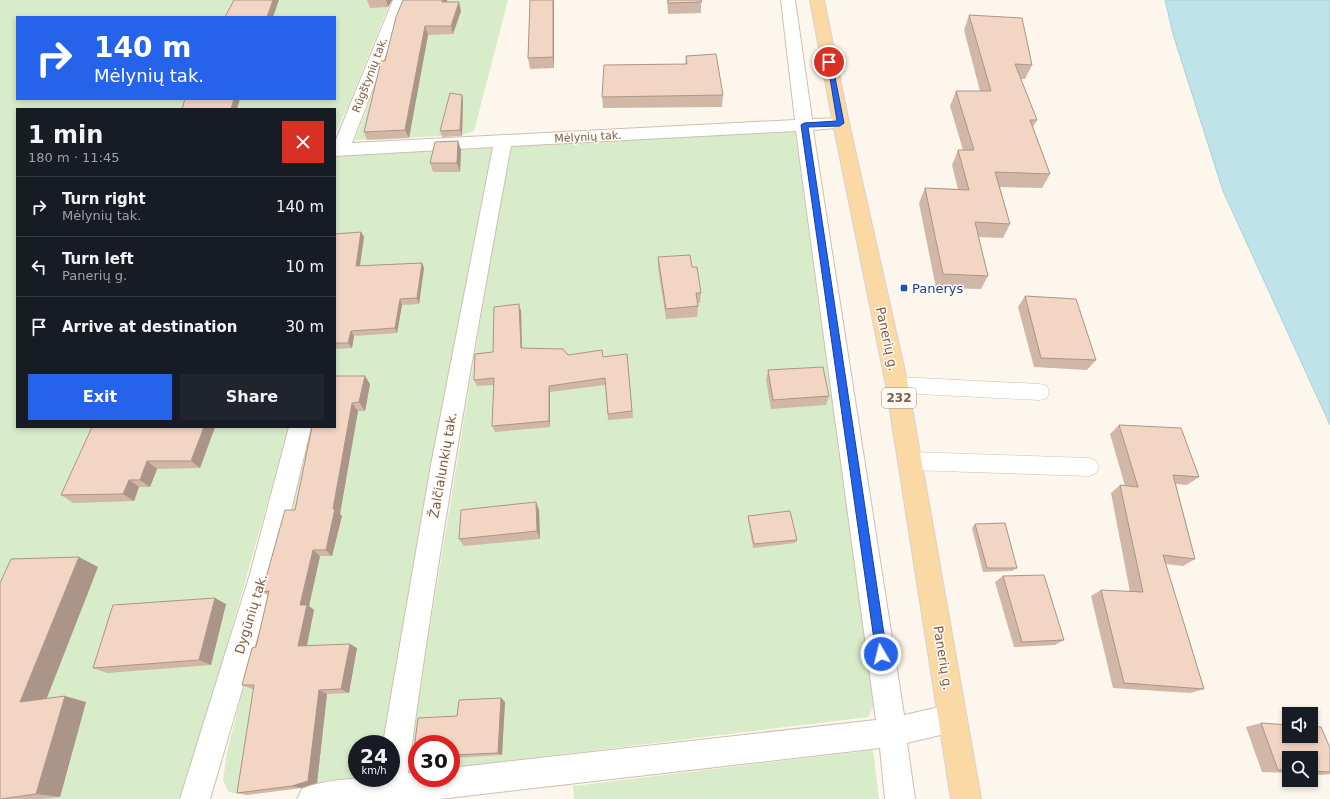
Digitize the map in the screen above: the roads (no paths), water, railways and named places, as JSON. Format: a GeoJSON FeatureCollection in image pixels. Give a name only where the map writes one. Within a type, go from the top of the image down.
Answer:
{"type":"FeatureCollection","features":[{"type":"Feature","properties":{"kind":"main road","name":"Panerių g."},"geometry":{"type":"LineString","coordinates":[[817,0],[840,123],[897,385],[966,799]]}},
{"type":"Feature","properties":{"kind":"street","name":"Rūgštynių tak."},"geometry":{"type":"LineString","coordinates":[[338,150],[400,0]]}},
{"type":"Feature","properties":{"kind":"street"},"geometry":{"type":"LineString","coordinates":[[788,0],[804,125],[892,732],[900,799]]}},
{"type":"Feature","properties":{"kind":"street","name":"Mėlynių tak."},"geometry":{"type":"LineString","coordinates":[[338,150],[840,123]]}},
{"type":"Feature","properties":{"kind":"street","name":"Žalčialunkių tak."},"geometry":{"type":"LineString","coordinates":[[391,789],[404,693],[469,317],[503,142]]}},
{"type":"Feature","properties":{"kind":"street","name":"Dygūnių tak."},"geometry":{"type":"LineString","coordinates":[[195,799],[263,574],[300,428]]}},
{"type":"Feature","properties":{"kind":"street"},"geometry":{"type":"LineString","coordinates":[[312,799],[892,732],[953,718]]}},
{"type":"Feature","properties":{"kind":"lane"},"geometry":{"type":"LineString","coordinates":[[897,385],[1040,392]]}},
{"type":"Feature","properties":{"kind":"lane"},"geometry":{"type":"LineString","coordinates":[[910,461],[1089,467]]}},
{"type":"Feature","properties":{"kind":"water"},"geometry":{"type":"Polygon","coordinates":[[[1165,0],[1330,0],[1330,425],[1223,191],[1173,34],[1165,0]]]}},
{"type":"Feature","properties":{"kind":"place","name":"Panerys"},"geometry":{"type":"Point","coordinates":[904,288]}}]}
